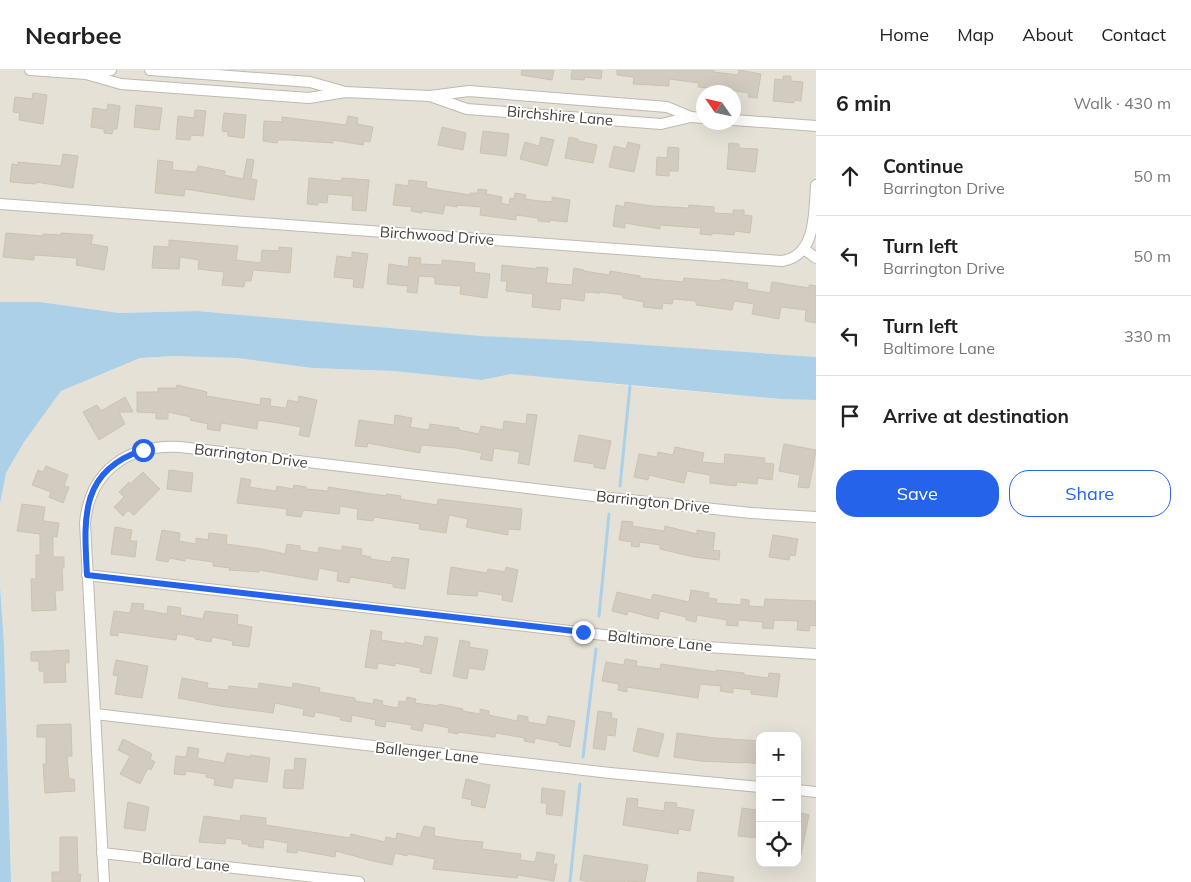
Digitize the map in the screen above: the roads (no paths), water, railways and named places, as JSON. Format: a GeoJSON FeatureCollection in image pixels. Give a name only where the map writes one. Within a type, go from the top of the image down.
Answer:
{"type":"FeatureCollection","features":[{"type":"Feature","properties":{"kind":"street","name":"Birchshire Lane"},"geometry":{"type":"LineString","coordinates":[[30,70],[86,74],[121,84],[309,98],[345,92],[430,96],[470,91],[667,107],[691,117]]}},
{"type":"Feature","properties":{"kind":"street","name":"Birchshire Lane"},"geometry":{"type":"LineString","coordinates":[[86,74],[111,70]]}},
{"type":"Feature","properties":{"kind":"street","name":"Birchshire Lane"},"geometry":{"type":"LineString","coordinates":[[150,70],[310,82],[345,92]]}},
{"type":"Feature","properties":{"kind":"street","name":"Birchshire Lane"},"geometry":{"type":"LineString","coordinates":[[430,96],[467,109],[661,124],[696,117]]}},
{"type":"Feature","properties":{"kind":"street"},"geometry":{"type":"LineString","coordinates":[[741,121],[816,126]]}},
{"type":"Feature","properties":{"kind":"street"},"geometry":{"type":"LineString","coordinates":[[816,185],[812,234],[805,250],[816,258]]}},
{"type":"Feature","properties":{"kind":"street","name":"Birchwood Drive"},"geometry":{"type":"LineString","coordinates":[[0,204],[778,261],[793,258],[805,250]]}},
{"type":"Feature","properties":{"kind":"street","name":"Barrington Drive"},"geometry":{"type":"LineString","coordinates":[[104,882],[87,575],[86,514],[94,489],[109,470],[122,459],[136,452],[160,446],[180,447],[751,513],[816,516]]}},
{"type":"Feature","properties":{"kind":"street","name":"Baltimore Lane"},"geometry":{"type":"LineString","coordinates":[[87,575],[707,647],[816,654]]}},
{"type":"Feature","properties":{"kind":"street","name":"Ballenger Lane"},"geometry":{"type":"LineString","coordinates":[[95,714],[590,771],[756,787]]}},
{"type":"Feature","properties":{"kind":"street"},"geometry":{"type":"LineString","coordinates":[[801,790],[816,792]]}},
{"type":"Feature","properties":{"kind":"street","name":"Ballard Lane"},"geometry":{"type":"LineString","coordinates":[[102,853],[359,882]]}},
{"type":"Feature","properties":{"kind":"water"},"geometry":{"type":"Polygon","coordinates":[[[0,302],[40,302],[119,313],[197,311],[481,336],[589,341],[816,357],[816,400],[780,399],[511,374],[482,380],[393,371],[312,368],[237,358],[174,356],[140,358],[61,391],[24,442],[6,473],[0,504],[0,302]]]}},
{"type":"Feature","properties":{"kind":"water"},"geometry":{"type":"Polygon","coordinates":[[[0,585],[4,644],[11,882],[0,882],[0,585]]]}},
{"type":"Feature","properties":{"kind":"waterway"},"geometry":{"type":"LineString","coordinates":[[620,486],[630,386]]}},
{"type":"Feature","properties":{"kind":"waterway"},"geometry":{"type":"LineString","coordinates":[[599,616],[609,514]]}},
{"type":"Feature","properties":{"kind":"waterway"},"geometry":{"type":"LineString","coordinates":[[583,757],[596,649]]}},
{"type":"Feature","properties":{"kind":"waterway"},"geometry":{"type":"LineString","coordinates":[[570,882],[580,784]]}}]}
